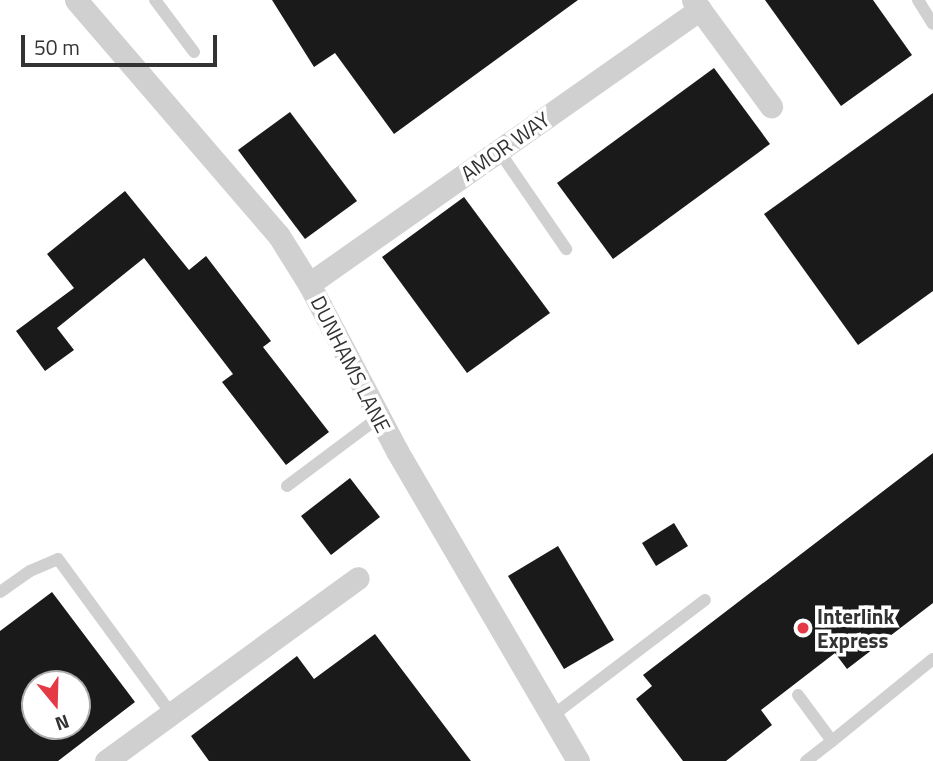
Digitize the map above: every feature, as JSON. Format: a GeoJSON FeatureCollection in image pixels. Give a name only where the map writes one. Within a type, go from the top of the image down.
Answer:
{"type":"FeatureCollection","features":[{"type":"Feature","properties":{"kind":"street","name":"DUNHAMS LANE"},"geometry":{"type":"LineString","coordinates":[[76,0],[279,236],[309,284],[378,418],[578,761]]}},
{"type":"Feature","properties":{"kind":"street","name":"AMOR WAY"},"geometry":{"type":"LineString","coordinates":[[309,284],[499,151],[697,4],[771,106]]}},
{"type":"Feature","properties":{"kind":"street"},"geometry":{"type":"LineString","coordinates":[[106,761],[358,578]]}},
{"type":"Feature","properties":{"kind":"lane"},"geometry":{"type":"LineString","coordinates":[[155,0],[194,52]]}},
{"type":"Feature","properties":{"kind":"lane"},"geometry":{"type":"LineString","coordinates":[[918,0],[933,24]]}},
{"type":"Feature","properties":{"kind":"lane"},"geometry":{"type":"LineString","coordinates":[[499,151],[566,249]]}},
{"type":"Feature","properties":{"kind":"lane"},"geometry":{"type":"LineString","coordinates":[[287,486],[378,418]]}},
{"type":"Feature","properties":{"kind":"lane"},"geometry":{"type":"LineString","coordinates":[[0,592],[30,570],[58,559],[172,715]]}},
{"type":"Feature","properties":{"kind":"lane"},"geometry":{"type":"LineString","coordinates":[[552,716],[705,600]]}},
{"type":"Feature","properties":{"kind":"lane"},"geometry":{"type":"LineString","coordinates":[[806,761],[933,659]]}},
{"type":"Feature","properties":{"kind":"lane"},"geometry":{"type":"LineString","coordinates":[[798,695],[832,741]]}},
{"type":"Feature","properties":{"kind":"building"},"geometry":{"type":"Polygon","coordinates":[[[272,0],[578,0],[394,134],[335,53],[314,67],[272,0]]]}},
{"type":"Feature","properties":{"kind":"building"},"geometry":{"type":"Polygon","coordinates":[[[765,0],[873,0],[912,55],[841,106],[765,0]]]}},
{"type":"Feature","properties":{"kind":"building"},"geometry":{"type":"Polygon","coordinates":[[[714,68],[770,144],[613,259],[557,183],[714,68]]]}},
{"type":"Feature","properties":{"kind":"building"},"geometry":{"type":"Polygon","coordinates":[[[933,93],[933,291],[858,345],[764,214],[933,93]]]}},
{"type":"Feature","properties":{"kind":"building"},"geometry":{"type":"Polygon","coordinates":[[[290,112],[357,201],[305,239],[238,150],[290,112]]]}},
{"type":"Feature","properties":{"kind":"building"},"geometry":{"type":"Polygon","coordinates":[[[125,191],[189,270],[206,256],[271,341],[263,347],[329,432],[286,465],[222,382],[233,374],[144,258],[57,328],[74,350],[45,371],[16,331],[74,288],[47,254],[125,191]]]}},
{"type":"Feature","properties":{"kind":"building"},"geometry":{"type":"Polygon","coordinates":[[[464,197],[550,313],[467,373],[382,257],[464,197]]]}},
{"type":"Feature","properties":{"kind":"building","name":"Interlink Express"},"geometry":{"type":"Polygon","coordinates":[[[933,453],[933,603],[847,669],[835,653],[761,710],[772,725],[726,761],[683,761],[636,699],[652,686],[643,675],[933,453]]]}},
{"type":"Feature","properties":{"kind":"building"},"geometry":{"type":"Polygon","coordinates":[[[350,478],[380,517],[331,555],[301,516],[350,478]]]}},
{"type":"Feature","properties":{"kind":"building"},"geometry":{"type":"Polygon","coordinates":[[[674,523],[688,546],[656,566],[642,543],[674,523]]]}},
{"type":"Feature","properties":{"kind":"building"},"geometry":{"type":"Polygon","coordinates":[[[558,546],[614,640],[564,669],[508,576],[558,546]]]}},
{"type":"Feature","properties":{"kind":"building"},"geometry":{"type":"Polygon","coordinates":[[[52,592],[135,702],[91,736],[91,670],[21,670],[21,740],[85,740],[58,761],[0,761],[0,631],[52,592]]]}},
{"type":"Feature","properties":{"kind":"building"},"geometry":{"type":"Polygon","coordinates":[[[375,634],[471,761],[209,761],[191,736],[297,656],[314,679],[375,634]]]}},
{"type":"Feature","properties":{"kind":"place","name":"Interlink Express"},"geometry":{"type":"Point","coordinates":[803,628]}}]}
